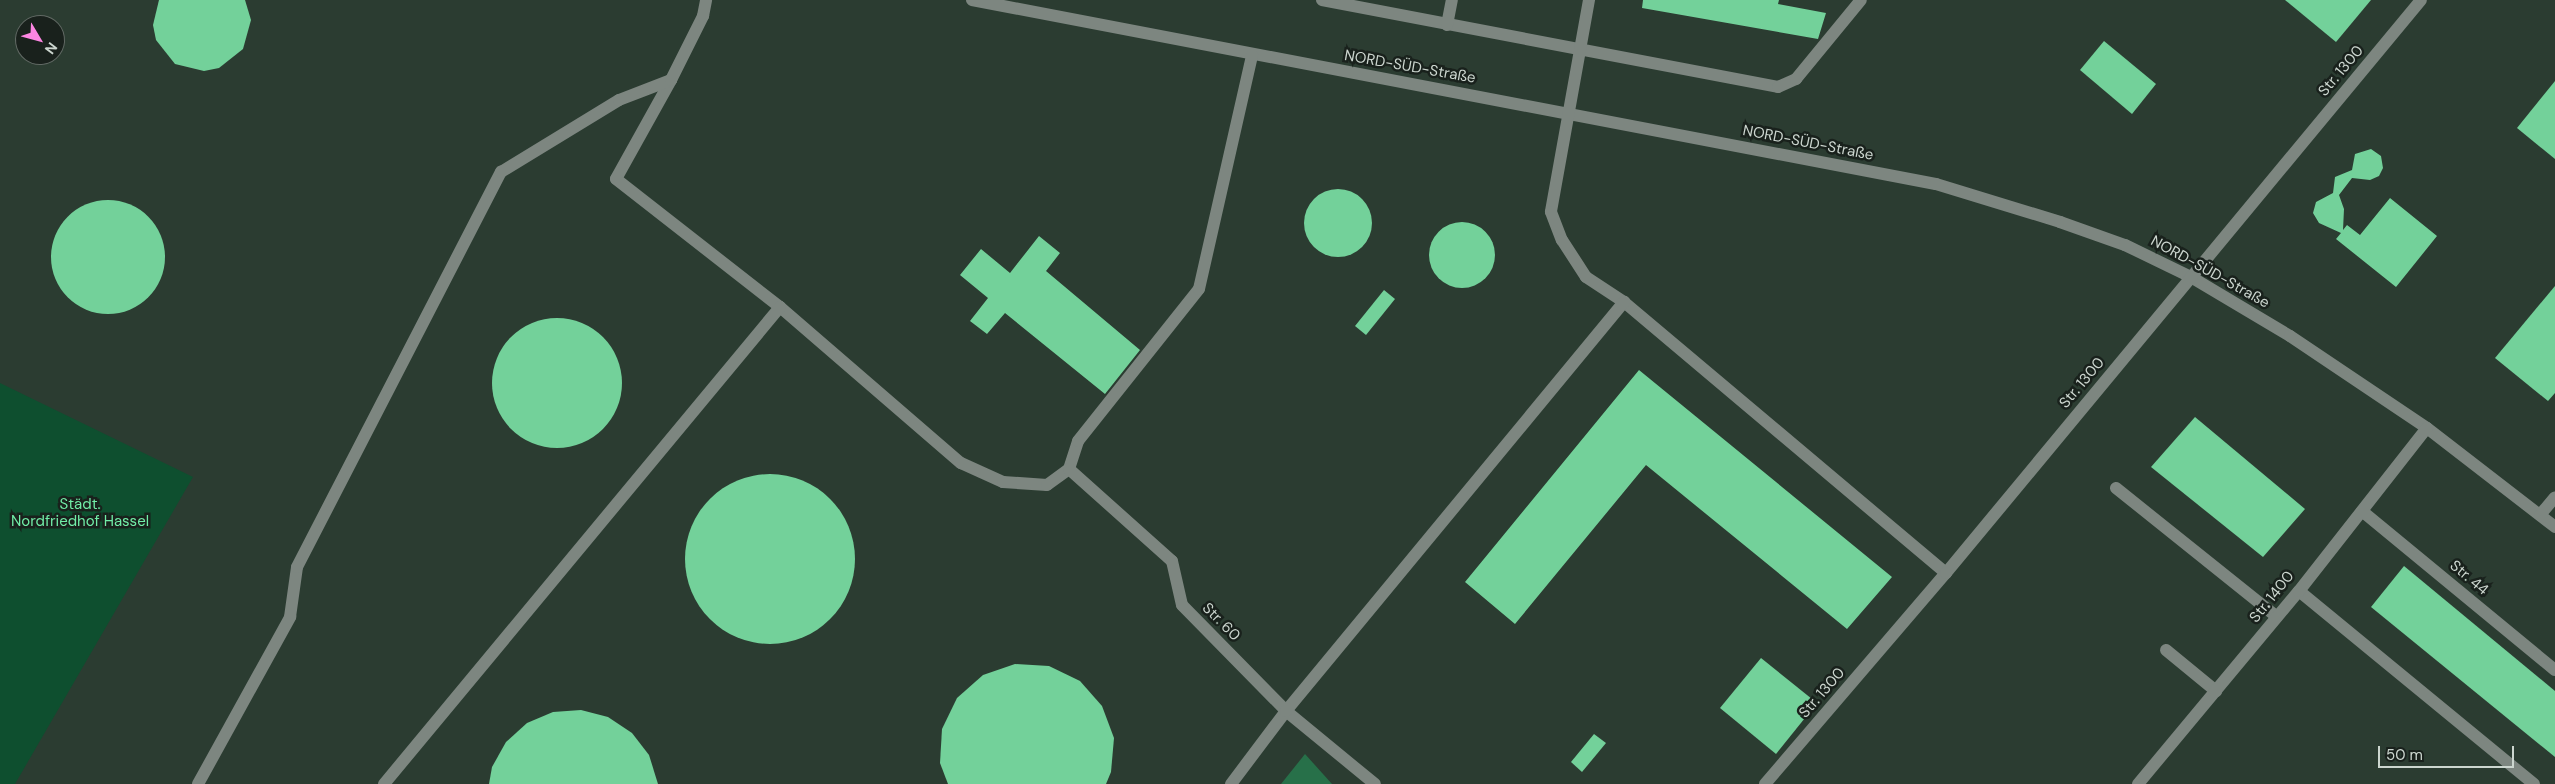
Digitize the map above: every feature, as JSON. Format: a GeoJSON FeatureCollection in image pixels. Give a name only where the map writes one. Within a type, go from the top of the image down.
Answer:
{"type":"FeatureCollection","features":[{"type":"Feature","properties":{"kind":"lane"},"geometry":{"type":"LineString","coordinates":[[706,0],[703,16],[671,80],[616,179],[780,307],[960,462],[1003,482],[1047,485],[1069,469],[1078,441],[1200,289],[1252,55]]}},
{"type":"Feature","properties":{"kind":"lane","name":"NORD-SÜD-Straße"},"geometry":{"type":"LineString","coordinates":[[972,0],[1252,55],[1936,184],[2125,245],[2190,277],[2352,375],[2427,428],[2555,526]]}},
{"type":"Feature","properties":{"kind":"lane"},"geometry":{"type":"LineString","coordinates":[[1322,0],[1778,86],[1796,79],[1861,0]]}},
{"type":"Feature","properties":{"kind":"lane"},"geometry":{"type":"LineString","coordinates":[[1447,25],[1452,0]]}},
{"type":"Feature","properties":{"kind":"lane"},"geometry":{"type":"LineString","coordinates":[[1589,0],[1551,212],[1562,240],[1586,276],[1624,302],[1946,573]]}},
{"type":"Feature","properties":{"kind":"lane","name":"Str. 1300"},"geometry":{"type":"LineString","coordinates":[[1765,784],[1946,573],[2421,0]]}},
{"type":"Feature","properties":{"kind":"lane"},"geometry":{"type":"LineString","coordinates":[[198,784],[290,617],[297,567],[501,172],[619,100],[671,80]]}},
{"type":"Feature","properties":{"kind":"lane"},"geometry":{"type":"LineString","coordinates":[[1231,784],[1286,711],[1624,302]]}},
{"type":"Feature","properties":{"kind":"lane"},"geometry":{"type":"LineString","coordinates":[[384,784],[780,307]]}},
{"type":"Feature","properties":{"kind":"lane","name":"Str. 1400"},"geometry":{"type":"LineString","coordinates":[[2138,784],[2277,617],[2427,428]]}},
{"type":"Feature","properties":{"kind":"lane","name":"Str. 60"},"geometry":{"type":"LineString","coordinates":[[1069,469],[1172,561],[1182,605],[1286,711],[1375,784]]}},
{"type":"Feature","properties":{"kind":"lane"},"geometry":{"type":"LineString","coordinates":[[2116,488],[2277,617]]}},
{"type":"Feature","properties":{"kind":"lane"},"geometry":{"type":"LineString","coordinates":[[2540,515],[2555,497]]}},
{"type":"Feature","properties":{"kind":"lane","name":"Str. 44"},"geometry":{"type":"LineString","coordinates":[[2362,511],[2555,670]]}},
{"type":"Feature","properties":{"kind":"lane"},"geometry":{"type":"LineString","coordinates":[[2298,591],[2534,784]]}},
{"type":"Feature","properties":{"kind":"lane"},"geometry":{"type":"LineString","coordinates":[[2166,650],[2216,690]]}},
{"type":"Feature","properties":{"kind":"green space","name":"Städt. Nordfriedhof Hassel"},"geometry":{"type":"Polygon","coordinates":[[[0,383],[193,477],[15,784],[0,784],[0,383]]]}},
{"type":"Feature","properties":{"kind":"green space"},"geometry":{"type":"Polygon","coordinates":[[[1305,754],[1332,784],[1281,784],[1305,754]]]}},
{"type":"Feature","properties":{"kind":"building"},"geometry":{"type":"Polygon","coordinates":[[[159,0],[245,0],[251,20],[243,49],[219,68],[204,71],[175,64],[156,40],[153,25],[159,0]]]}},
{"type":"Feature","properties":{"kind":"building"},"geometry":{"type":"Polygon","coordinates":[[[1643,0],[1779,0],[1778,4],[1826,13],[1818,39],[1642,8],[1643,0]]]}},
{"type":"Feature","properties":{"kind":"building"},"geometry":{"type":"Polygon","coordinates":[[[2285,0],[2371,0],[2336,42],[2285,0]]]}},
{"type":"Feature","properties":{"kind":"building"},"geometry":{"type":"Polygon","coordinates":[[[2104,41],[2156,84],[2132,114],[2080,70],[2104,41]]]}},
{"type":"Feature","properties":{"kind":"building"},"geometry":{"type":"Polygon","coordinates":[[[2555,81],[2555,159],[2517,128],[2555,81]]]}},
{"type":"Feature","properties":{"kind":"building"},"geometry":{"type":"Polygon","coordinates":[[[2371,149],[2381,156],[2383,168],[2379,176],[2370,180],[2352,178],[2339,195],[2344,209],[2343,230],[2347,225],[2360,235],[2390,198],[2437,236],[2396,287],[2336,239],[2341,233],[2319,223],[2313,213],[2316,202],[2333,193],[2335,177],[2352,170],[2355,154],[2371,149]]]}},
{"type":"Feature","properties":{"kind":"building"},"geometry":{"type":"Polygon","coordinates":[[[1345,189],[1357,195],[1366,204],[1372,216],[1370,236],[1362,247],[1345,257],[1331,257],[1314,247],[1306,236],[1304,216],[1314,199],[1325,191],[1345,189]]]}},
{"type":"Feature","properties":{"kind":"building"},"geometry":{"type":"Polygon","coordinates":[[[108,200],[130,204],[148,217],[161,235],[165,257],[161,279],[148,297],[130,310],[108,314],[86,310],[68,297],[55,279],[51,257],[55,235],[68,217],[86,204],[108,200]]]}},
{"type":"Feature","properties":{"kind":"building"},"geometry":{"type":"Polygon","coordinates":[[[1462,222],[1475,224],[1485,232],[1493,242],[1495,255],[1493,268],[1485,278],[1475,286],[1462,288],[1449,286],[1439,278],[1431,268],[1429,255],[1431,242],[1439,232],[1449,224],[1462,222]]]}},
{"type":"Feature","properties":{"kind":"building"},"geometry":{"type":"Polygon","coordinates":[[[1039,236],[1060,253],[1046,271],[1140,350],[1105,394],[1005,313],[987,334],[970,321],[988,298],[960,275],[981,249],[1010,273],[1039,236]]]}},
{"type":"Feature","properties":{"kind":"building"},"geometry":{"type":"Polygon","coordinates":[[[2555,286],[2555,393],[2548,401],[2495,358],[2555,286]]]}},
{"type":"Feature","properties":{"kind":"building"},"geometry":{"type":"Polygon","coordinates":[[[1384,290],[1395,299],[1366,335],[1355,326],[1384,290]]]}},
{"type":"Feature","properties":{"kind":"building"},"geometry":{"type":"Polygon","coordinates":[[[557,318],[570,319],[582,323],[603,337],[617,358],[621,370],[621,396],[617,408],[603,429],[582,443],[570,447],[557,448],[544,447],[532,443],[511,429],[497,408],[493,396],[492,383],[493,370],[497,358],[511,337],[532,323],[544,319],[557,318]]]}},
{"type":"Feature","properties":{"kind":"building"},"geometry":{"type":"Polygon","coordinates":[[[1639,370],[1892,577],[1847,629],[1646,465],[1515,624],[1465,582],[1639,370]]]}},
{"type":"Feature","properties":{"kind":"building"},"geometry":{"type":"Polygon","coordinates":[[[2195,417],[2305,509],[2263,557],[2151,467],[2195,417]]]}},
{"type":"Feature","properties":{"kind":"building"},"geometry":{"type":"Polygon","coordinates":[[[762,474],[778,474],[810,484],[824,493],[836,505],[845,519],[851,534],[855,559],[851,584],[845,599],[836,613],[824,625],[810,634],[795,640],[778,644],[762,644],[730,634],[716,625],[704,613],[695,599],[689,584],[685,567],[685,551],[695,519],[704,505],[716,493],[730,484],[745,478],[762,474]]]}},
{"type":"Feature","properties":{"kind":"building"},"geometry":{"type":"Polygon","coordinates":[[[2404,566],[2555,691],[2555,757],[2371,607],[2404,566]]]}},
{"type":"Feature","properties":{"kind":"building"},"geometry":{"type":"Polygon","coordinates":[[[1761,658],[1817,703],[1776,754],[1720,708],[1761,658]]]}},
{"type":"Feature","properties":{"kind":"building"},"geometry":{"type":"Polygon","coordinates":[[[1015,664],[1049,666],[1080,681],[1102,706],[1114,738],[1111,772],[1106,784],[948,784],[940,763],[942,729],[957,698],[983,675],[1015,664]]]}},
{"type":"Feature","properties":{"kind":"building"},"geometry":{"type":"Polygon","coordinates":[[[581,710],[608,717],[632,733],[649,755],[658,784],[489,784],[492,767],[506,742],[527,723],[553,712],[581,710]]]}},
{"type":"Feature","properties":{"kind":"building"},"geometry":{"type":"Polygon","coordinates":[[[1594,734],[1606,743],[1582,772],[1571,762],[1594,734]]]}}]}
